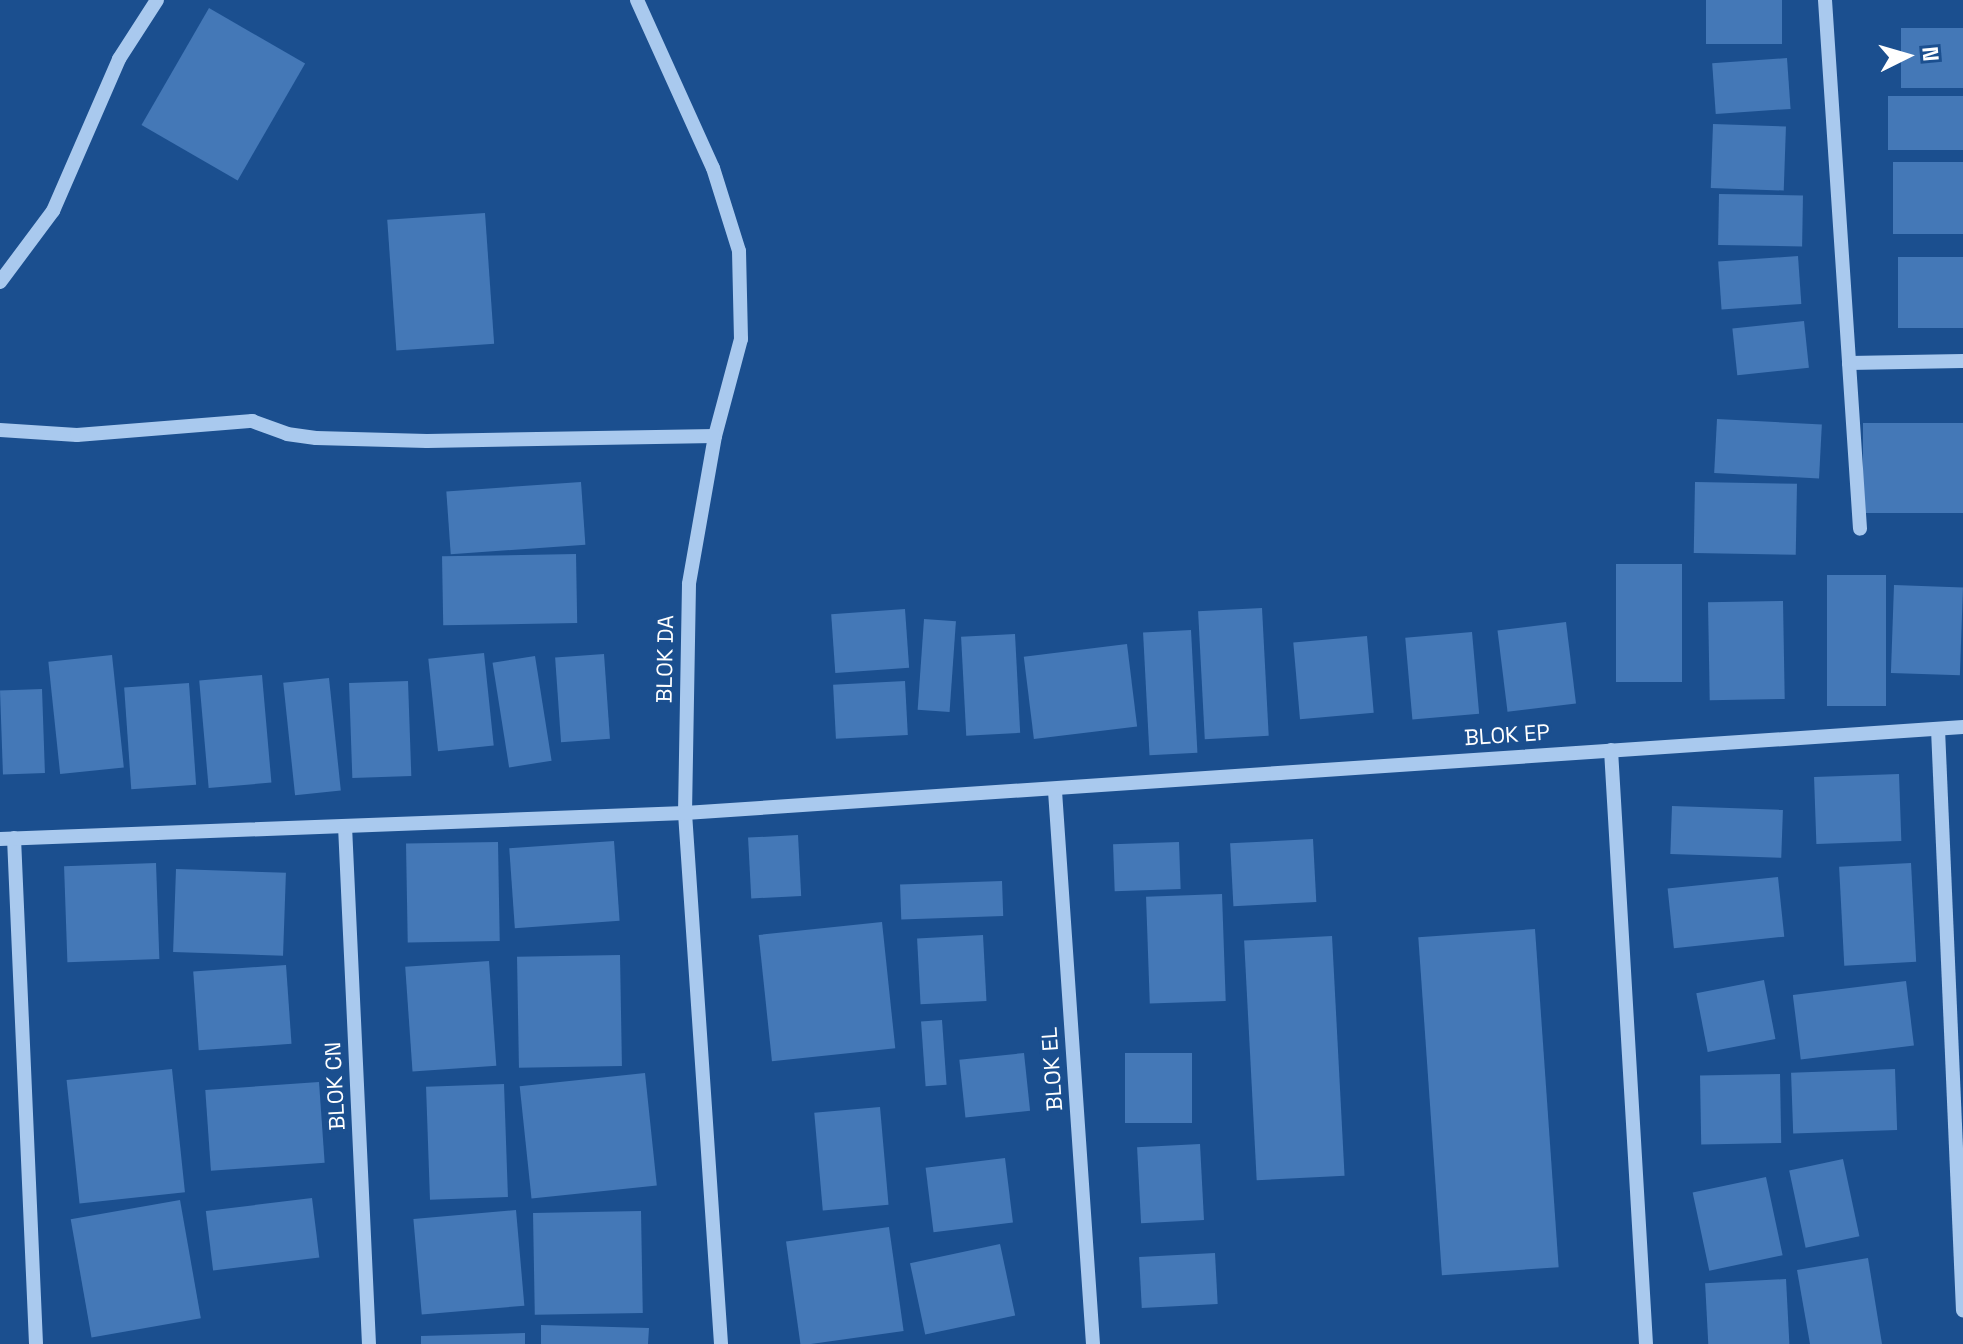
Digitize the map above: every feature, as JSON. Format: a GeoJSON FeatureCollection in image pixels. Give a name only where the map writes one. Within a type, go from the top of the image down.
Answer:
{"type":"FeatureCollection","features":[{"type":"Feature","properties":{"kind":"street"},"geometry":{"type":"LineString","coordinates":[[0,282],[53,211],[119,59],[157,0]]}},
{"type":"Feature","properties":{"kind":"street","name":"BLOK DA"},"geometry":{"type":"LineString","coordinates":[[637,0],[713,168],[739,251],[741,339],[715,436],[689,584],[685,813],[721,1344]]}},
{"type":"Feature","properties":{"kind":"street"},"geometry":{"type":"LineString","coordinates":[[1825,0],[1860,529]]}},
{"type":"Feature","properties":{"kind":"street"},"geometry":{"type":"LineString","coordinates":[[1849,363],[1963,361]]}},
{"type":"Feature","properties":{"kind":"street"},"geometry":{"type":"LineString","coordinates":[[0,430],[77,435],[252,421],[287,434],[316,438],[715,436]]}},
{"type":"Feature","properties":{"kind":"street","name":"BLOK EP"},"geometry":{"type":"LineString","coordinates":[[7,839],[685,813],[1055,791],[1963,727]]}},
{"type":"Feature","properties":{"kind":"street"},"geometry":{"type":"LineString","coordinates":[[1938,729],[1963,1310]]}},
{"type":"Feature","properties":{"kind":"street"},"geometry":{"type":"LineString","coordinates":[[1611,750],[1646,1344]]}},
{"type":"Feature","properties":{"kind":"street","name":"BLOK EL"},"geometry":{"type":"LineString","coordinates":[[1055,791],[1093,1344]]}},
{"type":"Feature","properties":{"kind":"street","name":"BLOK CN"},"geometry":{"type":"LineString","coordinates":[[345,826],[369,1344]]}},
{"type":"Feature","properties":{"kind":"street"},"geometry":{"type":"LineString","coordinates":[[7,839],[36,1344]]}},
{"type":"Feature","properties":{"kind":"building"},"geometry":{"type":"Polygon","coordinates":[[[1706,0],[1782,0],[1782,44],[1706,44],[1706,0]]]}},
{"type":"Feature","properties":{"kind":"building"},"geometry":{"type":"Polygon","coordinates":[[[209,8],[305,63],[238,180],[142,125],[209,8]]]}},
{"type":"Feature","properties":{"kind":"building"},"geometry":{"type":"Polygon","coordinates":[[[1901,28],[1963,28],[1963,88],[1901,88],[1901,28]]]}},
{"type":"Feature","properties":{"kind":"building"},"geometry":{"type":"Polygon","coordinates":[[[1787,58],[1791,109],[1716,114],[1712,63],[1787,58]]]}},
{"type":"Feature","properties":{"kind":"building"},"geometry":{"type":"Polygon","coordinates":[[[1888,96],[1963,96],[1963,150],[1888,150],[1888,96]]]}},
{"type":"Feature","properties":{"kind":"building"},"geometry":{"type":"Polygon","coordinates":[[[1713,124],[1786,127],[1784,191],[1711,188],[1713,124]]]}},
{"type":"Feature","properties":{"kind":"building"},"geometry":{"type":"Polygon","coordinates":[[[1893,162],[1963,162],[1963,234],[1893,234],[1893,162]]]}},
{"type":"Feature","properties":{"kind":"building"},"geometry":{"type":"Polygon","coordinates":[[[1719,194],[1803,195],[1802,246],[1718,245],[1719,194]]]}},
{"type":"Feature","properties":{"kind":"building"},"geometry":{"type":"Polygon","coordinates":[[[485,213],[494,344],[396,351],[387,220],[485,213]]]}},
{"type":"Feature","properties":{"kind":"building"},"geometry":{"type":"Polygon","coordinates":[[[1798,256],[1801,304],[1722,309],[1718,262],[1798,256]]]}},
{"type":"Feature","properties":{"kind":"building"},"geometry":{"type":"Polygon","coordinates":[[[1898,257],[1963,257],[1963,328],[1898,328],[1898,257]]]}},
{"type":"Feature","properties":{"kind":"building"},"geometry":{"type":"Polygon","coordinates":[[[1804,321],[1809,368],[1737,375],[1732,329],[1804,321]]]}},
{"type":"Feature","properties":{"kind":"building"},"geometry":{"type":"Polygon","coordinates":[[[1717,419],[1822,424],[1819,478],[1714,473],[1717,419]]]}},
{"type":"Feature","properties":{"kind":"building"},"geometry":{"type":"Polygon","coordinates":[[[1863,423],[1963,423],[1963,513],[1863,513],[1863,423]]]}},
{"type":"Feature","properties":{"kind":"building"},"geometry":{"type":"Polygon","coordinates":[[[581,482],[585,545],[451,554],[446,491],[581,482]]]}},
{"type":"Feature","properties":{"kind":"building"},"geometry":{"type":"Polygon","coordinates":[[[1695,482],[1797,484],[1796,555],[1694,553],[1695,482]]]}},
{"type":"Feature","properties":{"kind":"building"},"geometry":{"type":"Polygon","coordinates":[[[576,554],[577,623],[443,625],[442,556],[576,554]]]}},
{"type":"Feature","properties":{"kind":"building"},"geometry":{"type":"Polygon","coordinates":[[[1616,564],[1682,564],[1682,682],[1616,682],[1616,564]]]}},
{"type":"Feature","properties":{"kind":"building"},"geometry":{"type":"Polygon","coordinates":[[[1827,575],[1886,575],[1886,706],[1827,706],[1827,575]]]}},
{"type":"Feature","properties":{"kind":"building"},"geometry":{"type":"Polygon","coordinates":[[[1894,585],[1963,587],[1960,675],[1891,673],[1894,585]]]}},
{"type":"Feature","properties":{"kind":"building"},"geometry":{"type":"Polygon","coordinates":[[[1783,601],[1785,699],[1710,700],[1708,602],[1783,601]]]}},
{"type":"Feature","properties":{"kind":"building"},"geometry":{"type":"Polygon","coordinates":[[[1262,608],[1269,736],[1205,739],[1198,611],[1262,608]]]}},
{"type":"Feature","properties":{"kind":"building"},"geometry":{"type":"Polygon","coordinates":[[[905,609],[909,668],[835,673],[831,614],[905,609]]]}},
{"type":"Feature","properties":{"kind":"building"},"geometry":{"type":"Polygon","coordinates":[[[924,619],[956,621],[950,712],[918,710],[924,619]]]}},
{"type":"Feature","properties":{"kind":"building"},"geometry":{"type":"Polygon","coordinates":[[[1566,622],[1576,703],[1508,712],[1498,630],[1566,622]]]}},
{"type":"Feature","properties":{"kind":"building"},"geometry":{"type":"Polygon","coordinates":[[[1191,630],[1197,753],[1150,755],[1143,633],[1191,630]]]}},
{"type":"Feature","properties":{"kind":"building"},"geometry":{"type":"Polygon","coordinates":[[[1472,632],[1479,714],[1412,720],[1405,638],[1472,632]]]}},
{"type":"Feature","properties":{"kind":"building"},"geometry":{"type":"Polygon","coordinates":[[[1015,634],[1020,733],[966,736],[961,637],[1015,634]]]}},
{"type":"Feature","properties":{"kind":"building"},"geometry":{"type":"Polygon","coordinates":[[[1367,636],[1374,713],[1300,719],[1293,642],[1367,636]]]}},
{"type":"Feature","properties":{"kind":"building"},"geometry":{"type":"Polygon","coordinates":[[[1127,644],[1137,726],[1034,739],[1024,657],[1127,644]]]}},
{"type":"Feature","properties":{"kind":"building"},"geometry":{"type":"Polygon","coordinates":[[[484,653],[494,745],[438,751],[428,659],[484,653]]]}},
{"type":"Feature","properties":{"kind":"building"},"geometry":{"type":"Polygon","coordinates":[[[604,654],[610,739],[561,742],[555,657],[604,654]]]}},
{"type":"Feature","properties":{"kind":"building"},"geometry":{"type":"Polygon","coordinates":[[[112,655],[124,767],[60,774],[48,662],[112,655]]]}},
{"type":"Feature","properties":{"kind":"building"},"geometry":{"type":"Polygon","coordinates":[[[535,656],[552,761],[509,767],[493,663],[535,656]]]}},
{"type":"Feature","properties":{"kind":"building"},"geometry":{"type":"Polygon","coordinates":[[[262,675],[271,783],[209,788],[199,680],[262,675]]]}},
{"type":"Feature","properties":{"kind":"building"},"geometry":{"type":"Polygon","coordinates":[[[329,678],[341,790],[295,795],[283,683],[329,678]]]}},
{"type":"Feature","properties":{"kind":"building"},"geometry":{"type":"Polygon","coordinates":[[[408,681],[411,776],[352,778],[349,683],[408,681]]]}},
{"type":"Feature","properties":{"kind":"building"},"geometry":{"type":"Polygon","coordinates":[[[905,681],[908,735],[836,739],[833,685],[905,681]]]}},
{"type":"Feature","properties":{"kind":"building"},"geometry":{"type":"Polygon","coordinates":[[[189,683],[196,785],[131,789],[124,688],[189,683]]]}},
{"type":"Feature","properties":{"kind":"building"},"geometry":{"type":"Polygon","coordinates":[[[42,689],[45,773],[3,774],[0,690],[42,689]]]}},
{"type":"Feature","properties":{"kind":"building"},"geometry":{"type":"Polygon","coordinates":[[[1899,774],[1901,841],[1816,844],[1814,777],[1899,774]]]}},
{"type":"Feature","properties":{"kind":"building"},"geometry":{"type":"Polygon","coordinates":[[[1672,806],[1783,810],[1781,858],[1670,854],[1672,806]]]}},
{"type":"Feature","properties":{"kind":"building"},"geometry":{"type":"Polygon","coordinates":[[[798,835],[801,896],[751,899],[748,838],[798,835]]]}},
{"type":"Feature","properties":{"kind":"building"},"geometry":{"type":"Polygon","coordinates":[[[1313,839],[1316,902],[1233,906],[1230,843],[1313,839]]]}},
{"type":"Feature","properties":{"kind":"building"},"geometry":{"type":"Polygon","coordinates":[[[614,841],[620,921],[515,928],[509,848],[614,841]]]}},
{"type":"Feature","properties":{"kind":"building"},"geometry":{"type":"Polygon","coordinates":[[[498,842],[500,941],[408,943],[406,844],[498,842]]]}},
{"type":"Feature","properties":{"kind":"building"},"geometry":{"type":"Polygon","coordinates":[[[1179,842],[1181,889],[1115,891],[1113,844],[1179,842]]]}},
{"type":"Feature","properties":{"kind":"building"},"geometry":{"type":"Polygon","coordinates":[[[156,863],[159,959],[67,962],[64,866],[156,863]]]}},
{"type":"Feature","properties":{"kind":"building"},"geometry":{"type":"Polygon","coordinates":[[[1911,863],[1916,962],[1844,966],[1839,867],[1911,863]]]}},
{"type":"Feature","properties":{"kind":"building"},"geometry":{"type":"Polygon","coordinates":[[[176,869],[286,873],[283,956],[173,952],[176,869]]]}},
{"type":"Feature","properties":{"kind":"building"},"geometry":{"type":"Polygon","coordinates":[[[1778,877],[1784,937],[1674,948],[1668,889],[1778,877]]]}},
{"type":"Feature","properties":{"kind":"building"},"geometry":{"type":"Polygon","coordinates":[[[1002,881],[1003,916],[901,920],[900,885],[1002,881]]]}},
{"type":"Feature","properties":{"kind":"building"},"geometry":{"type":"Polygon","coordinates":[[[1222,894],[1226,1001],[1150,1004],[1146,897],[1222,894]]]}},
{"type":"Feature","properties":{"kind":"building"},"geometry":{"type":"Polygon","coordinates":[[[882,922],[895,1048],[772,1061],[759,935],[882,922]]]}},
{"type":"Feature","properties":{"kind":"building"},"geometry":{"type":"Polygon","coordinates":[[[1535,929],[1559,1267],[1442,1275],[1418,937],[1535,929]]]}},
{"type":"Feature","properties":{"kind":"building"},"geometry":{"type":"Polygon","coordinates":[[[983,935],[986,1001],[921,1004],[917,938],[983,935]]]}},
{"type":"Feature","properties":{"kind":"building"},"geometry":{"type":"Polygon","coordinates":[[[1332,936],[1345,1176],[1257,1180],[1244,941],[1332,936]]]}},
{"type":"Feature","properties":{"kind":"building"},"geometry":{"type":"Polygon","coordinates":[[[620,955],[622,1066],[519,1068],[517,957],[620,955]]]}},
{"type":"Feature","properties":{"kind":"building"},"geometry":{"type":"Polygon","coordinates":[[[489,961],[496,1066],[413,1072],[405,967],[489,961]]]}},
{"type":"Feature","properties":{"kind":"building"},"geometry":{"type":"Polygon","coordinates":[[[286,965],[292,1044],[199,1050],[193,971],[286,965]]]}},
{"type":"Feature","properties":{"kind":"building"},"geometry":{"type":"Polygon","coordinates":[[[1764,980],[1775,1039],[1708,1052],[1696,993],[1764,980]]]}},
{"type":"Feature","properties":{"kind":"building"},"geometry":{"type":"Polygon","coordinates":[[[1906,981],[1914,1046],[1801,1059],[1793,995],[1906,981]]]}},
{"type":"Feature","properties":{"kind":"building"},"geometry":{"type":"Polygon","coordinates":[[[942,1020],[947,1085],[926,1086],[921,1021],[942,1020]]]}},
{"type":"Feature","properties":{"kind":"building"},"geometry":{"type":"Polygon","coordinates":[[[1024,1053],[1030,1111],[965,1117],[959,1060],[1024,1053]]]}},
{"type":"Feature","properties":{"kind":"building"},"geometry":{"type":"Polygon","coordinates":[[[1125,1053],[1192,1053],[1192,1123],[1125,1123],[1125,1053]]]}},
{"type":"Feature","properties":{"kind":"building"},"geometry":{"type":"Polygon","coordinates":[[[172,1069],[185,1192],[80,1203],[67,1080],[172,1069]]]}},
{"type":"Feature","properties":{"kind":"building"},"geometry":{"type":"Polygon","coordinates":[[[1895,1069],[1897,1130],[1793,1134],[1791,1073],[1895,1069]]]}},
{"type":"Feature","properties":{"kind":"building"},"geometry":{"type":"Polygon","coordinates":[[[645,1073],[657,1185],[532,1199],[520,1086],[645,1073]]]}},
{"type":"Feature","properties":{"kind":"building"},"geometry":{"type":"Polygon","coordinates":[[[1780,1074],[1781,1143],[1701,1144],[1700,1075],[1780,1074]]]}},
{"type":"Feature","properties":{"kind":"building"},"geometry":{"type":"Polygon","coordinates":[[[319,1082],[325,1163],[211,1171],[205,1090],[319,1082]]]}},
{"type":"Feature","properties":{"kind":"building"},"geometry":{"type":"Polygon","coordinates":[[[504,1084],[508,1197],[430,1200],[426,1087],[504,1084]]]}},
{"type":"Feature","properties":{"kind":"building"},"geometry":{"type":"Polygon","coordinates":[[[880,1107],[889,1205],[823,1210],[814,1113],[880,1107]]]}},
{"type":"Feature","properties":{"kind":"building"},"geometry":{"type":"Polygon","coordinates":[[[1200,1144],[1204,1220],[1141,1223],[1137,1147],[1200,1144]]]}},
{"type":"Feature","properties":{"kind":"building"},"geometry":{"type":"Polygon","coordinates":[[[1005,1158],[1013,1223],[934,1232],[926,1168],[1005,1158]]]}},
{"type":"Feature","properties":{"kind":"building"},"geometry":{"type":"Polygon","coordinates":[[[1843,1159],[1859,1236],[1806,1248],[1789,1170],[1843,1159]]]}},
{"type":"Feature","properties":{"kind":"building"},"geometry":{"type":"Polygon","coordinates":[[[1766,1177],[1783,1255],[1709,1271],[1693,1193],[1766,1177]]]}},
{"type":"Feature","properties":{"kind":"building"},"geometry":{"type":"Polygon","coordinates":[[[312,1198],[319,1258],[213,1271],[206,1211],[312,1198]]]}},
{"type":"Feature","properties":{"kind":"building"},"geometry":{"type":"Polygon","coordinates":[[[180,1200],[201,1318],[92,1337],[71,1219],[180,1200]]]}},
{"type":"Feature","properties":{"kind":"building"},"geometry":{"type":"Polygon","coordinates":[[[516,1210],[524,1306],[422,1315],[413,1219],[516,1210]]]}},
{"type":"Feature","properties":{"kind":"building"},"geometry":{"type":"Polygon","coordinates":[[[641,1211],[643,1313],[535,1315],[533,1213],[641,1211]]]}},
{"type":"Feature","properties":{"kind":"building"},"geometry":{"type":"Polygon","coordinates":[[[889,1227],[904,1331],[800,1344],[786,1241],[889,1227]]]}},
{"type":"Feature","properties":{"kind":"building"},"geometry":{"type":"Polygon","coordinates":[[[1000,1244],[1015,1315],[925,1335],[910,1263],[1000,1244]]]}},
{"type":"Feature","properties":{"kind":"building"},"geometry":{"type":"Polygon","coordinates":[[[1215,1253],[1218,1304],[1142,1308],[1139,1257],[1215,1253]]]}},
{"type":"Feature","properties":{"kind":"building"},"geometry":{"type":"Polygon","coordinates":[[[1868,1258],[1882,1344],[1810,1344],[1797,1270],[1868,1258]]]}},
{"type":"Feature","properties":{"kind":"building"},"geometry":{"type":"Polygon","coordinates":[[[1786,1279],[1789,1344],[1708,1344],[1705,1283],[1786,1279]]]}},
{"type":"Feature","properties":{"kind":"building"},"geometry":{"type":"Polygon","coordinates":[[[541,1325],[649,1328],[648,1344],[541,1344],[541,1325]]]}},
{"type":"Feature","properties":{"kind":"building"},"geometry":{"type":"Polygon","coordinates":[[[525,1333],[525,1344],[421,1344],[421,1336],[525,1333]]]}}]}
